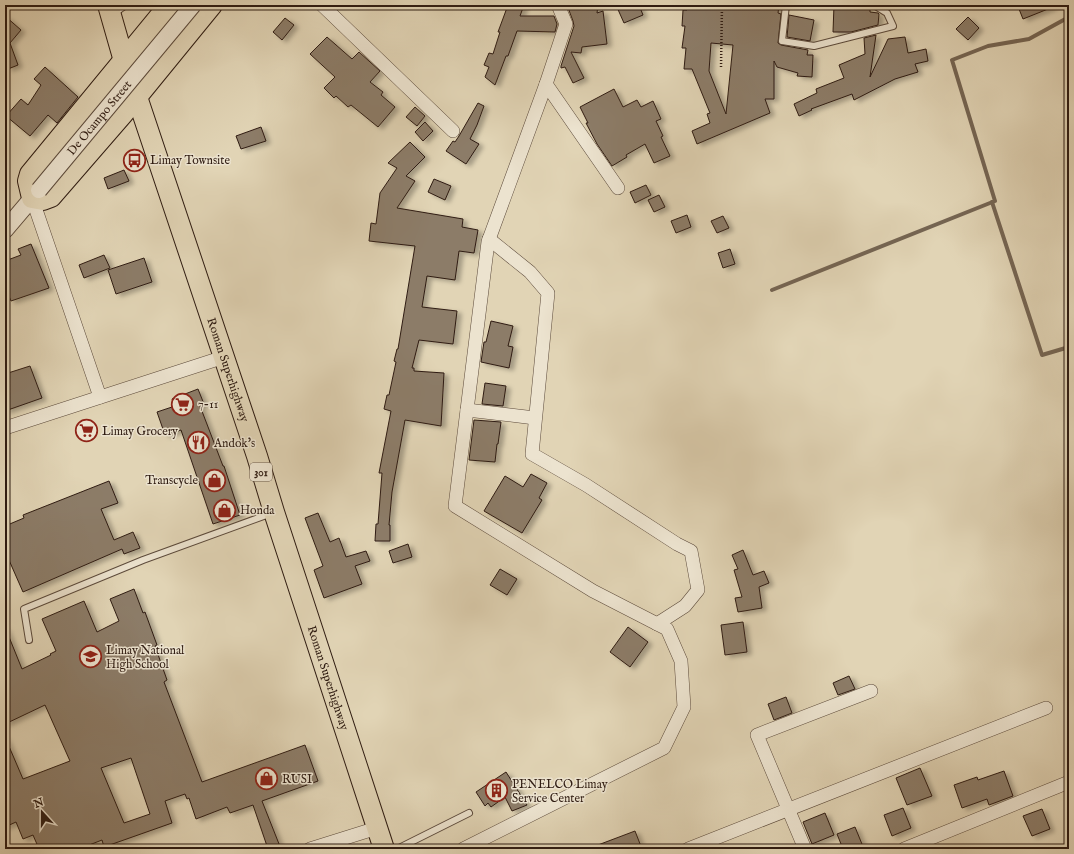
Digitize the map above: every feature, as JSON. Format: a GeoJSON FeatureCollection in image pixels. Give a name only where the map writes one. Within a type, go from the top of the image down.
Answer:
{"type":"FeatureCollection","features":[{"type":"Feature","properties":{"kind":"main road"},"geometry":{"type":"LineString","coordinates":[[169,5],[30,174],[28,181],[36,194],[43,200],[51,196],[123,114],[212,5]]}},
{"type":"Feature","properties":{"kind":"main road","name":"Roman Superhighway"},"geometry":{"type":"LineString","coordinates":[[115,8],[124,61],[224,357],[384,849]]}},
{"type":"Feature","properties":{"kind":"street","name":"De Ocampo Street"},"geometry":{"type":"LineString","coordinates":[[5,230],[193,5]]}},
{"type":"Feature","properties":{"kind":"street"},"geometry":{"type":"LineString","coordinates":[[322,5],[453,131]]}},
{"type":"Feature","properties":{"kind":"street"},"geometry":{"type":"LineString","coordinates":[[464,849],[484,845],[664,748],[684,707],[682,661],[667,629],[593,591],[455,506],[489,239],[546,84],[566,24],[558,5]]}},
{"type":"Feature","properties":{"kind":"street"},"geometry":{"type":"LineString","coordinates":[[546,84],[618,188]]}},
{"type":"Feature","properties":{"kind":"street"},"geometry":{"type":"LineString","coordinates":[[36,194],[100,398]]}},
{"type":"Feature","properties":{"kind":"street"},"geometry":{"type":"LineString","coordinates":[[489,239],[530,272],[548,293],[532,454],[586,485],[677,544],[691,551],[698,590],[685,606],[658,624]]}},
{"type":"Feature","properties":{"kind":"street"},"geometry":{"type":"LineString","coordinates":[[5,428],[224,357]]}},
{"type":"Feature","properties":{"kind":"street"},"geometry":{"type":"LineString","coordinates":[[467,410],[535,418]]}},
{"type":"Feature","properties":{"kind":"street"},"geometry":{"type":"LineString","coordinates":[[805,849],[758,735],[871,691]]}},
{"type":"Feature","properties":{"kind":"street"},"geometry":{"type":"LineString","coordinates":[[688,849],[1046,708]]}},
{"type":"Feature","properties":{"kind":"street"},"geometry":{"type":"LineString","coordinates":[[904,849],[1069,782]]}},
{"type":"Feature","properties":{"kind":"street"},"geometry":{"type":"LineString","coordinates":[[310,849],[377,828]]}},
{"type":"Feature","properties":{"kind":"lane"},"geometry":{"type":"LineString","coordinates":[[786,5],[782,41],[814,46],[893,26],[887,13],[874,5]]}},
{"type":"Feature","properties":{"kind":"lane"},"geometry":{"type":"LineString","coordinates":[[29,640],[24,609],[143,560],[274,512]]}},
{"type":"Feature","properties":{"kind":"lane"},"geometry":{"type":"LineString","coordinates":[[397,849],[470,813]]}},
{"type":"Feature","properties":{"kind":"path"},"geometry":{"type":"LineString","coordinates":[[721,67],[722,5]]}},
{"type":"Feature","properties":{"kind":"building"},"geometry":{"type":"Polygon","coordinates":[[[508,5],[524,5],[520,16],[554,16],[557,24],[555,32],[517,31],[495,85],[485,77],[489,67],[484,65],[489,53],[493,54],[500,32],[498,32],[508,5]]]}},
{"type":"Feature","properties":{"kind":"building"},"geometry":{"type":"Polygon","coordinates":[[[567,5],[598,5],[597,13],[603,11],[607,44],[582,47],[581,53],[571,52],[584,78],[573,83],[565,67],[561,68],[574,26],[567,5]]]}},
{"type":"Feature","properties":{"kind":"building"},"geometry":{"type":"Polygon","coordinates":[[[616,5],[639,5],[643,15],[624,23],[616,5]]]}},
{"type":"Feature","properties":{"kind":"building"},"geometry":{"type":"Polygon","coordinates":[[[687,5],[779,5],[778,13],[781,14],[778,43],[781,45],[808,50],[807,55],[813,55],[812,77],[797,76],[798,73],[777,67],[774,61],[774,99],[765,99],[770,113],[697,144],[692,131],[710,123],[707,114],[710,113],[692,69],[684,69],[686,48],[682,48],[685,26],[682,26],[683,10],[687,10],[687,5]],[[711,43],[709,71],[726,114],[733,45],[711,43]]]}},
{"type":"Feature","properties":{"kind":"building"},"geometry":{"type":"Polygon","coordinates":[[[834,5],[860,6],[860,9],[870,9],[870,12],[879,14],[878,25],[851,32],[833,32],[834,5]]]}},
{"type":"Feature","properties":{"kind":"building"},"geometry":{"type":"Polygon","coordinates":[[[1032,5],[1053,5],[1053,7],[1023,19],[1019,9],[1032,5]]]}},
{"type":"Feature","properties":{"kind":"building"},"geometry":{"type":"Polygon","coordinates":[[[789,15],[814,20],[810,41],[787,37],[789,15]]]}},
{"type":"Feature","properties":{"kind":"building"},"geometry":{"type":"Polygon","coordinates":[[[5,16],[21,30],[10,43],[18,65],[8,69],[5,61],[5,16]]]}},
{"type":"Feature","properties":{"kind":"building"},"geometry":{"type":"Polygon","coordinates":[[[968,17],[979,28],[968,40],[956,29],[968,17]]]}},
{"type":"Feature","properties":{"kind":"building"},"geometry":{"type":"Polygon","coordinates":[[[285,18],[294,25],[282,40],[273,32],[285,18]]]}},
{"type":"Feature","properties":{"kind":"building"},"geometry":{"type":"Polygon","coordinates":[[[876,35],[870,77],[888,39],[905,37],[908,53],[926,49],[928,61],[915,64],[918,72],[895,79],[854,100],[852,94],[811,109],[812,110],[799,116],[794,104],[817,93],[816,89],[844,78],[839,65],[865,54],[864,38],[876,35]]]}},
{"type":"Feature","properties":{"kind":"building"},"geometry":{"type":"Polygon","coordinates":[[[327,37],[352,59],[359,52],[380,71],[370,82],[383,92],[381,95],[395,107],[378,127],[351,105],[348,107],[336,96],[334,98],[324,88],[335,77],[310,54],[327,37]]]}},
{"type":"Feature","properties":{"kind":"building"},"geometry":{"type":"Polygon","coordinates":[[[45,67],[78,97],[57,123],[48,115],[30,136],[6,116],[21,99],[28,105],[41,85],[34,79],[45,67]]]}},
{"type":"Feature","properties":{"kind":"building"},"geometry":{"type":"Polygon","coordinates":[[[614,89],[623,107],[637,100],[641,107],[653,101],[661,119],[656,121],[663,136],[661,137],[670,156],[654,163],[645,144],[626,155],[627,157],[612,166],[597,144],[586,123],[588,123],[580,107],[614,89]]]}},
{"type":"Feature","properties":{"kind":"building"},"geometry":{"type":"Polygon","coordinates":[[[478,103],[484,106],[470,139],[479,144],[466,164],[446,151],[453,141],[455,142],[459,136],[478,103]]]}},
{"type":"Feature","properties":{"kind":"building"},"geometry":{"type":"Polygon","coordinates":[[[415,107],[425,116],[417,126],[406,117],[415,107]]]}},
{"type":"Feature","properties":{"kind":"building"},"geometry":{"type":"Polygon","coordinates":[[[425,122],[433,131],[423,141],[415,132],[425,122]]]}},
{"type":"Feature","properties":{"kind":"building"},"geometry":{"type":"Polygon","coordinates":[[[261,127],[266,141],[241,149],[236,136],[261,127]]]}},
{"type":"Feature","properties":{"kind":"building"},"geometry":{"type":"Polygon","coordinates":[[[410,142],[425,157],[406,176],[415,181],[397,208],[463,219],[462,227],[478,230],[474,253],[459,251],[455,280],[427,276],[422,307],[457,311],[453,344],[419,340],[412,368],[414,368],[414,371],[444,373],[441,426],[405,420],[392,492],[389,525],[390,541],[375,541],[376,524],[378,524],[382,473],[379,473],[391,411],[384,409],[387,395],[389,395],[396,362],[394,361],[398,349],[415,246],[369,241],[371,223],[376,224],[380,193],[397,168],[388,163],[410,142]]]}},
{"type":"Feature","properties":{"kind":"building"},"geometry":{"type":"Polygon","coordinates":[[[124,170],[129,181],[108,189],[104,178],[124,170]]]}},
{"type":"Feature","properties":{"kind":"building"},"geometry":{"type":"Polygon","coordinates":[[[434,179],[451,186],[445,200],[428,192],[434,179]]]}},
{"type":"Feature","properties":{"kind":"building"},"geometry":{"type":"Polygon","coordinates":[[[646,185],[651,195],[635,203],[630,192],[646,185]]]}},
{"type":"Feature","properties":{"kind":"building"},"geometry":{"type":"Polygon","coordinates":[[[659,195],[665,207],[654,212],[648,200],[659,195]]]}},
{"type":"Feature","properties":{"kind":"building"},"geometry":{"type":"Polygon","coordinates":[[[687,215],[691,227],[676,233],[671,221],[687,215]]]}},
{"type":"Feature","properties":{"kind":"building"},"geometry":{"type":"Polygon","coordinates":[[[723,216],[729,228],[717,233],[711,221],[723,216]]]}},
{"type":"Feature","properties":{"kind":"building"},"geometry":{"type":"Polygon","coordinates":[[[31,244],[49,288],[11,301],[6,289],[9,288],[5,278],[5,261],[21,255],[18,249],[31,244]]]}},
{"type":"Feature","properties":{"kind":"building"},"geometry":{"type":"Polygon","coordinates":[[[730,249],[735,264],[723,268],[718,253],[730,249]]]}},
{"type":"Feature","properties":{"kind":"building"},"geometry":{"type":"Polygon","coordinates":[[[104,255],[110,268],[84,278],[79,265],[104,255]]]}},
{"type":"Feature","properties":{"kind":"building"},"geometry":{"type":"Polygon","coordinates":[[[144,258],[152,282],[116,294],[108,270],[144,258]]]}},
{"type":"Feature","properties":{"kind":"building"},"geometry":{"type":"Polygon","coordinates":[[[491,321],[513,326],[508,346],[513,347],[509,368],[481,362],[484,342],[486,342],[491,321]]]}},
{"type":"Feature","properties":{"kind":"building"},"geometry":{"type":"Polygon","coordinates":[[[30,366],[42,398],[5,411],[5,374],[30,366]]]}},
{"type":"Feature","properties":{"kind":"building"},"geometry":{"type":"Polygon","coordinates":[[[485,383],[506,386],[503,406],[482,404],[485,383]]]}},
{"type":"Feature","properties":{"kind":"building"},"geometry":{"type":"Polygon","coordinates":[[[198,389],[204,404],[200,406],[224,466],[240,515],[213,524],[181,430],[165,435],[157,412],[175,406],[172,399],[198,389]]]}},
{"type":"Feature","properties":{"kind":"building"},"geometry":{"type":"Polygon","coordinates":[[[474,420],[501,422],[495,462],[469,460],[474,420]]]}},
{"type":"Feature","properties":{"kind":"building"},"geometry":{"type":"Polygon","coordinates":[[[531,474],[547,483],[539,498],[542,500],[522,533],[484,511],[505,476],[523,487],[531,474]]]}},
{"type":"Feature","properties":{"kind":"building"},"geometry":{"type":"Polygon","coordinates":[[[109,481],[118,503],[101,509],[114,540],[133,532],[140,548],[124,554],[122,549],[23,592],[5,551],[5,526],[24,518],[23,515],[109,481]]]}},
{"type":"Feature","properties":{"kind":"building"},"geometry":{"type":"Polygon","coordinates":[[[318,513],[330,542],[339,538],[346,557],[366,551],[370,561],[355,566],[362,584],[324,598],[314,570],[323,566],[305,518],[318,513]]]}},
{"type":"Feature","properties":{"kind":"building"},"geometry":{"type":"Polygon","coordinates":[[[408,544],[412,557],[393,563],[389,551],[408,544]]]}},
{"type":"Feature","properties":{"kind":"building"},"geometry":{"type":"Polygon","coordinates":[[[743,550],[753,575],[764,571],[769,583],[759,587],[762,608],[738,612],[735,598],[742,597],[734,570],[738,569],[732,555],[743,550]]]}},
{"type":"Feature","properties":{"kind":"building"},"geometry":{"type":"Polygon","coordinates":[[[500,569],[517,579],[507,595],[490,585],[500,569]]]}},
{"type":"Feature","properties":{"kind":"building"},"geometry":{"type":"Polygon","coordinates":[[[134,589],[143,613],[145,612],[157,645],[155,646],[167,680],[164,682],[202,782],[305,745],[318,781],[262,801],[281,849],[268,849],[253,805],[230,813],[227,807],[196,819],[189,798],[187,799],[185,794],[165,801],[172,823],[104,847],[102,840],[79,849],[39,849],[33,835],[23,839],[16,822],[5,827],[5,737],[23,779],[70,761],[45,705],[5,724],[5,627],[22,669],[56,651],[42,619],[84,601],[97,632],[119,621],[110,599],[134,589]],[[131,758],[101,768],[124,823],[150,814],[131,758]]]}},
{"type":"Feature","properties":{"kind":"building"},"geometry":{"type":"Polygon","coordinates":[[[743,622],[747,652],[725,655],[721,625],[743,622]]]}},
{"type":"Feature","properties":{"kind":"building"},"geometry":{"type":"Polygon","coordinates":[[[628,627],[648,642],[630,667],[610,652],[628,627]]]}},
{"type":"Feature","properties":{"kind":"building"},"geometry":{"type":"Polygon","coordinates":[[[849,676],[855,689],[838,695],[833,683],[849,676]]]}},
{"type":"Feature","properties":{"kind":"building"},"geometry":{"type":"Polygon","coordinates":[[[786,697],[792,713],[774,720],[768,704],[786,697]]]}},
{"type":"Feature","properties":{"kind":"building"},"geometry":{"type":"Polygon","coordinates":[[[920,768],[932,796],[907,805],[896,778],[920,768]]]}},
{"type":"Feature","properties":{"kind":"building"},"geometry":{"type":"Polygon","coordinates":[[[1004,771],[1013,796],[989,805],[987,799],[962,808],[954,785],[977,777],[978,780],[1004,771]]]}},
{"type":"Feature","properties":{"kind":"building","name":"PENELCO Limay Service Center"},"geometry":{"type":"Polygon","coordinates":[[[506,772],[527,805],[512,811],[505,797],[491,807],[488,803],[485,806],[476,792],[506,772]]]}},
{"type":"Feature","properties":{"kind":"building"},"geometry":{"type":"Polygon","coordinates":[[[903,808],[911,828],[892,836],[884,815],[903,808]]]}},
{"type":"Feature","properties":{"kind":"building"},"geometry":{"type":"Polygon","coordinates":[[[1042,809],[1050,829],[1032,836],[1023,816],[1042,809]]]}},
{"type":"Feature","properties":{"kind":"building"},"geometry":{"type":"Polygon","coordinates":[[[825,813],[834,835],[812,844],[803,822],[825,813]]]}},
{"type":"Feature","properties":{"kind":"building"},"geometry":{"type":"Polygon","coordinates":[[[855,827],[864,849],[843,849],[837,834],[855,827]]]}},
{"type":"Feature","properties":{"kind":"building"},"geometry":{"type":"Polygon","coordinates":[[[635,831],[642,849],[590,849],[590,848],[635,831]]]}},
{"type":"Feature","properties":{"kind":"waterway"},"geometry":{"type":"LineString","coordinates":[[772,290],[995,201],[952,60],[988,46],[1029,39],[1069,17]]}},
{"type":"Feature","properties":{"kind":"waterway"},"geometry":{"type":"LineString","coordinates":[[992,202],[1042,355],[1069,347]]}},
{"type":"Feature","properties":{"kind":"place","name":"Limay Townsite"},"geometry":{"type":"Point","coordinates":[134,160]}},
{"type":"Feature","properties":{"kind":"place","name":"7-11"},"geometry":{"type":"Point","coordinates":[182,404]}},
{"type":"Feature","properties":{"kind":"place","name":"Limay Grocery"},"geometry":{"type":"Point","coordinates":[87,431]}},
{"type":"Feature","properties":{"kind":"place","name":"Andok's"},"geometry":{"type":"Point","coordinates":[199,443]}},
{"type":"Feature","properties":{"kind":"place","name":"Transcycle"},"geometry":{"type":"Point","coordinates":[214,480]}},
{"type":"Feature","properties":{"kind":"place","name":"Honda"},"geometry":{"type":"Point","coordinates":[224,510]}},
{"type":"Feature","properties":{"kind":"place","name":"Limay National High School"},"geometry":{"type":"Point","coordinates":[90,657]}},
{"type":"Feature","properties":{"kind":"place","name":"RUSI"},"geometry":{"type":"Point","coordinates":[267,779]}},
{"type":"Feature","properties":{"kind":"place","name":"PENELCO Limay Service Center"},"geometry":{"type":"Point","coordinates":[496,791]}}]}
